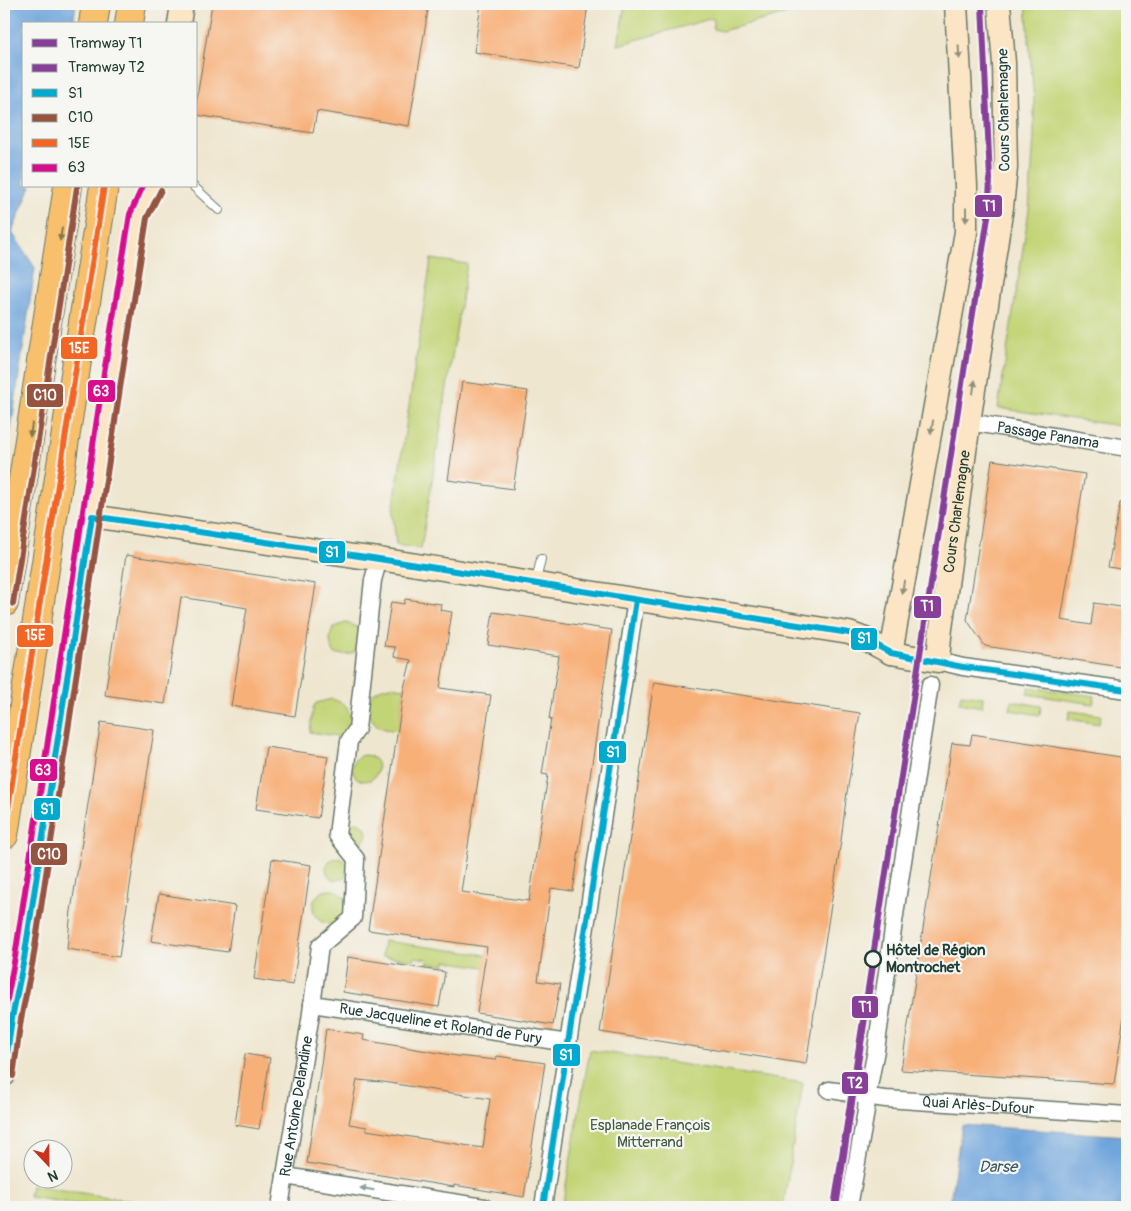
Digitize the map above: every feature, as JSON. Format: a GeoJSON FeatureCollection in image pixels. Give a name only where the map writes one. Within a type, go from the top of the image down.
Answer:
{"type":"FeatureCollection","features":[{"type":"Feature","properties":{"kind":"highway"},"geometry":{"type":"LineString","coordinates":[[93,22],[96,4]]}},
{"type":"Feature","properties":{"kind":"highway"},"geometry":{"type":"LineString","coordinates":[[129,22],[132,4]]}},
{"type":"Feature","properties":{"kind":"highway"},"geometry":{"type":"LineString","coordinates":[[4,603],[68,188]]}},
{"type":"Feature","properties":{"kind":"highway"},"geometry":{"type":"LineString","coordinates":[[4,835],[104,188]]}},
{"type":"Feature","properties":{"kind":"street"},"geometry":{"type":"LineString","coordinates":[[180,22],[182,4]]}},
{"type":"Feature","properties":{"kind":"street"},"geometry":{"type":"LineString","coordinates":[[891,653],[966,232],[966,186],[956,4]]}},
{"type":"Feature","properties":{"kind":"street","name":"Cours Charlemagne"},"geometry":{"type":"LineString","coordinates":[[938,661],[941,626],[969,422],[1002,207],[1006,168],[1004,63],[999,4]]}},
{"type":"Feature","properties":{"kind":"street"},"geometry":{"type":"LineString","coordinates":[[4,1075],[12,1018],[24,959],[139,215],[152,188]]}},
{"type":"Feature","properties":{"kind":"street","name":"Passage Panama"},"geometry":{"type":"LineString","coordinates":[[969,422],[1127,448]]}},
{"type":"Feature","properties":{"kind":"street"},"geometry":{"type":"LineString","coordinates":[[92,516],[849,633],[891,653],[964,667],[1127,690]]}},
{"type":"Feature","properties":{"kind":"street","name":"Rue Antoine Delandine"},"geometry":{"type":"LineString","coordinates":[[280,1207],[320,946],[353,918],[356,859],[337,835],[349,741],[357,729],[373,580],[379,559]]}},
{"type":"Feature","properties":{"kind":"street"},"geometry":{"type":"LineString","coordinates":[[543,1207],[636,600]]}},
{"type":"Feature","properties":{"kind":"street"},"geometry":{"type":"LineString","coordinates":[[849,1207],[876,1050],[930,685]]}},
{"type":"Feature","properties":{"kind":"street","name":"Rue Jacqueline et Roland de Pury"},"geometry":{"type":"LineString","coordinates":[[312,1004],[568,1043]]}},
{"type":"Feature","properties":{"kind":"street","name":"Quai Arlès-Dufour"},"geometry":{"type":"LineString","coordinates":[[829,1090],[867,1097],[1127,1115]]}},
{"type":"Feature","properties":{"kind":"street"},"geometry":{"type":"LineString","coordinates":[[285,1176],[484,1207]]}},
{"type":"Feature","properties":{"kind":"lane"},"geometry":{"type":"LineString","coordinates":[[196,188],[219,210]]}},
{"type":"Feature","properties":{"kind":"lane"},"geometry":{"type":"LineString","coordinates":[[536,584],[541,559]]}},
{"type":"Feature","properties":{"kind":"green space"},"geometry":{"type":"Polygon","coordinates":[[[625,4],[824,4],[722,31],[713,29],[713,18],[618,45],[625,4]]]}},
{"type":"Feature","properties":{"kind":"green space"},"geometry":{"type":"Polygon","coordinates":[[[1026,4],[1127,5],[1127,427],[998,408],[1029,210],[1032,167],[1034,100],[1026,4]]]}},
{"type":"Feature","properties":{"kind":"green space"},"geometry":{"type":"Polygon","coordinates":[[[431,259],[467,264],[421,549],[396,545],[393,512],[431,259]]]}},
{"type":"Feature","properties":{"kind":"green space"},"geometry":{"type":"Polygon","coordinates":[[[345,623],[355,626],[362,634],[358,650],[347,654],[334,653],[330,640],[333,628],[345,623]]]}},
{"type":"Feature","properties":{"kind":"green space"},"geometry":{"type":"Polygon","coordinates":[[[391,686],[404,688],[398,731],[378,726],[368,710],[368,701],[374,692],[391,686]]]}},
{"type":"Feature","properties":{"kind":"green space"},"geometry":{"type":"Polygon","coordinates":[[[1029,687],[1095,696],[1093,704],[1027,694],[1029,687]]]}},
{"type":"Feature","properties":{"kind":"green space"},"geometry":{"type":"Polygon","coordinates":[[[961,694],[983,697],[982,707],[959,703],[961,694]]]}},
{"type":"Feature","properties":{"kind":"green space"},"geometry":{"type":"Polygon","coordinates":[[[332,699],[346,707],[351,717],[352,722],[343,737],[310,732],[313,708],[316,703],[332,699]]]}},
{"type":"Feature","properties":{"kind":"green space"},"geometry":{"type":"Polygon","coordinates":[[[1012,701],[1041,706],[1040,715],[1010,710],[1012,701]]]}},
{"type":"Feature","properties":{"kind":"green space"},"geometry":{"type":"Polygon","coordinates":[[[1070,711],[1101,715],[1099,724],[1068,719],[1070,711]]]}},
{"type":"Feature","properties":{"kind":"green space"},"geometry":{"type":"Polygon","coordinates":[[[365,755],[374,759],[378,768],[374,777],[365,781],[356,777],[352,768],[356,759],[365,755]]]}},
{"type":"Feature","properties":{"kind":"green space"},"geometry":{"type":"Polygon","coordinates":[[[355,822],[364,826],[367,834],[364,841],[354,845],[344,832],[345,828],[355,822]]]}},
{"type":"Feature","properties":{"kind":"green space"},"geometry":{"type":"Polygon","coordinates":[[[337,858],[345,861],[348,869],[345,877],[337,880],[329,877],[326,869],[329,861],[337,858]]]}},
{"type":"Feature","properties":{"kind":"green space"},"geometry":{"type":"Polygon","coordinates":[[[330,890],[337,891],[342,895],[346,900],[346,914],[342,919],[337,923],[330,924],[323,923],[318,919],[314,914],[313,907],[314,900],[318,895],[323,891],[330,890]]]}},
{"type":"Feature","properties":{"kind":"green space"},"geometry":{"type":"Polygon","coordinates":[[[384,941],[538,962],[536,975],[446,961],[445,965],[426,963],[427,959],[415,957],[414,960],[382,956],[384,941]]]}},
{"type":"Feature","properties":{"kind":"green space","name":"Esplanade François Mitterrand"},"geometry":{"type":"Polygon","coordinates":[[[590,1050],[803,1083],[783,1207],[562,1207],[590,1050]]]}},
{"type":"Feature","properties":{"kind":"green space"},"geometry":{"type":"Polygon","coordinates":[[[30,1188],[50,1188],[173,1207],[97,1207],[29,1197],[30,1188]]]}},
{"type":"Feature","properties":{"kind":"water"},"geometry":{"type":"Polygon","coordinates":[[[4,4],[76,4],[73,22],[22,22],[22,188],[30,188],[12,232],[35,268],[4,476],[4,4]]]}},
{"type":"Feature","properties":{"kind":"water","name":"Darse"},"geometry":{"type":"Polygon","coordinates":[[[962,1125],[1127,1136],[1127,1207],[949,1207],[962,1125]]]}},
{"type":"Feature","properties":{"kind":"building"},"geometry":{"type":"Polygon","coordinates":[[[212,4],[429,4],[409,126],[317,111],[313,133],[198,115],[198,92],[212,4]]]}},
{"type":"Feature","properties":{"kind":"building"},"geometry":{"type":"Polygon","coordinates":[[[481,4],[588,4],[579,68],[474,52],[481,4]]]}},
{"type":"Feature","properties":{"kind":"building"},"geometry":{"type":"Polygon","coordinates":[[[462,382],[528,391],[513,489],[448,480],[462,382]]]}},
{"type":"Feature","properties":{"kind":"building"},"geometry":{"type":"Polygon","coordinates":[[[992,460],[1085,474],[1061,620],[1091,625],[1094,603],[1127,608],[1127,668],[985,646],[967,620],[992,460]]]}},
{"type":"Feature","properties":{"kind":"building"},"geometry":{"type":"Polygon","coordinates":[[[1120,503],[1127,504],[1127,570],[1108,567],[1120,503]]]}},
{"type":"Feature","properties":{"kind":"building"},"geometry":{"type":"Polygon","coordinates":[[[126,555],[316,584],[295,716],[231,706],[247,608],[181,597],[165,704],[105,695],[126,555]]]}},
{"type":"Feature","properties":{"kind":"building"},"geometry":{"type":"Polygon","coordinates":[[[405,599],[441,604],[440,610],[452,612],[440,688],[491,695],[461,892],[529,901],[548,775],[542,774],[559,656],[488,645],[493,612],[612,630],[573,891],[551,888],[538,981],[560,984],[553,1025],[477,1013],[487,947],[368,930],[404,688],[411,660],[394,657],[395,647],[384,646],[391,602],[404,604],[405,599]]]}},
{"type":"Feature","properties":{"kind":"building"},"geometry":{"type":"Polygon","coordinates":[[[654,682],[860,713],[806,1064],[600,1032],[654,682]]]}},
{"type":"Feature","properties":{"kind":"building"},"geometry":{"type":"Polygon","coordinates":[[[101,722],[154,730],[119,957],[67,949],[71,911],[101,722]]]}},
{"type":"Feature","properties":{"kind":"building"},"geometry":{"type":"Polygon","coordinates":[[[972,734],[1127,758],[1127,995],[1114,1084],[901,1070],[952,743],[970,745],[972,734]]]}},
{"type":"Feature","properties":{"kind":"building"},"geometry":{"type":"Polygon","coordinates":[[[266,747],[328,756],[318,818],[256,809],[266,747]]]}},
{"type":"Feature","properties":{"kind":"building"},"geometry":{"type":"Polygon","coordinates":[[[272,859],[311,865],[293,985],[254,979],[272,859]]]}},
{"type":"Feature","properties":{"kind":"building"},"geometry":{"type":"Polygon","coordinates":[[[159,894],[235,906],[228,952],[151,941],[159,894]]]}},
{"type":"Feature","properties":{"kind":"building"},"geometry":{"type":"Polygon","coordinates":[[[348,957],[445,972],[439,1007],[343,992],[348,957]]]}},
{"type":"Feature","properties":{"kind":"building"},"geometry":{"type":"Polygon","coordinates":[[[326,1029],[364,1035],[363,1040],[457,1056],[496,1060],[497,1056],[545,1063],[524,1197],[307,1163],[326,1029]],[[357,1080],[349,1124],[367,1127],[366,1130],[483,1148],[490,1099],[383,1082],[357,1080]]]}},
{"type":"Feature","properties":{"kind":"building"},"geometry":{"type":"Polygon","coordinates":[[[245,1054],[270,1058],[259,1129],[235,1125],[245,1054]]]}},
{"type":"Feature","properties":{"kind":"tram line","name":"T1"},"geometry":{"type":"LineString","coordinates":[[834,1207],[988,217],[990,179],[982,4]]}},
{"type":"Feature","properties":{"kind":"tram line","name":"T2"},"geometry":{"type":"LineString","coordinates":[[836,1207],[874,959]]}},
{"type":"Feature","properties":{"kind":"transit line","name":"C10"},"geometry":{"type":"LineString","coordinates":[[13,604],[77,188]]}},
{"type":"Feature","properties":{"kind":"transit line","name":"15E"},"geometry":{"type":"LineString","coordinates":[[4,835],[104,188]]}},
{"type":"Feature","properties":{"kind":"transit line","name":"63"},"geometry":{"type":"LineString","coordinates":[[4,1015],[15,957],[130,214],[142,188]]}},
{"type":"Feature","properties":{"kind":"transit line","name":"C10"},"geometry":{"type":"LineString","coordinates":[[13,1076],[21,1019],[33,960],[147,218],[161,190]]}},
{"type":"Feature","properties":{"kind":"transit line","name":"S1"},"geometry":{"type":"LineString","coordinates":[[4,1075],[12,1018],[24,959],[92,516],[849,633],[891,653],[963,667],[1127,690]]}},
{"type":"Feature","properties":{"kind":"transit line","name":"S1"},"geometry":{"type":"LineString","coordinates":[[543,1207],[636,600]]}},
{"type":"Feature","properties":{"kind":"place","name":"Hôtel de Région Montrochet"},"geometry":{"type":"Point","coordinates":[873,959]}}]}
